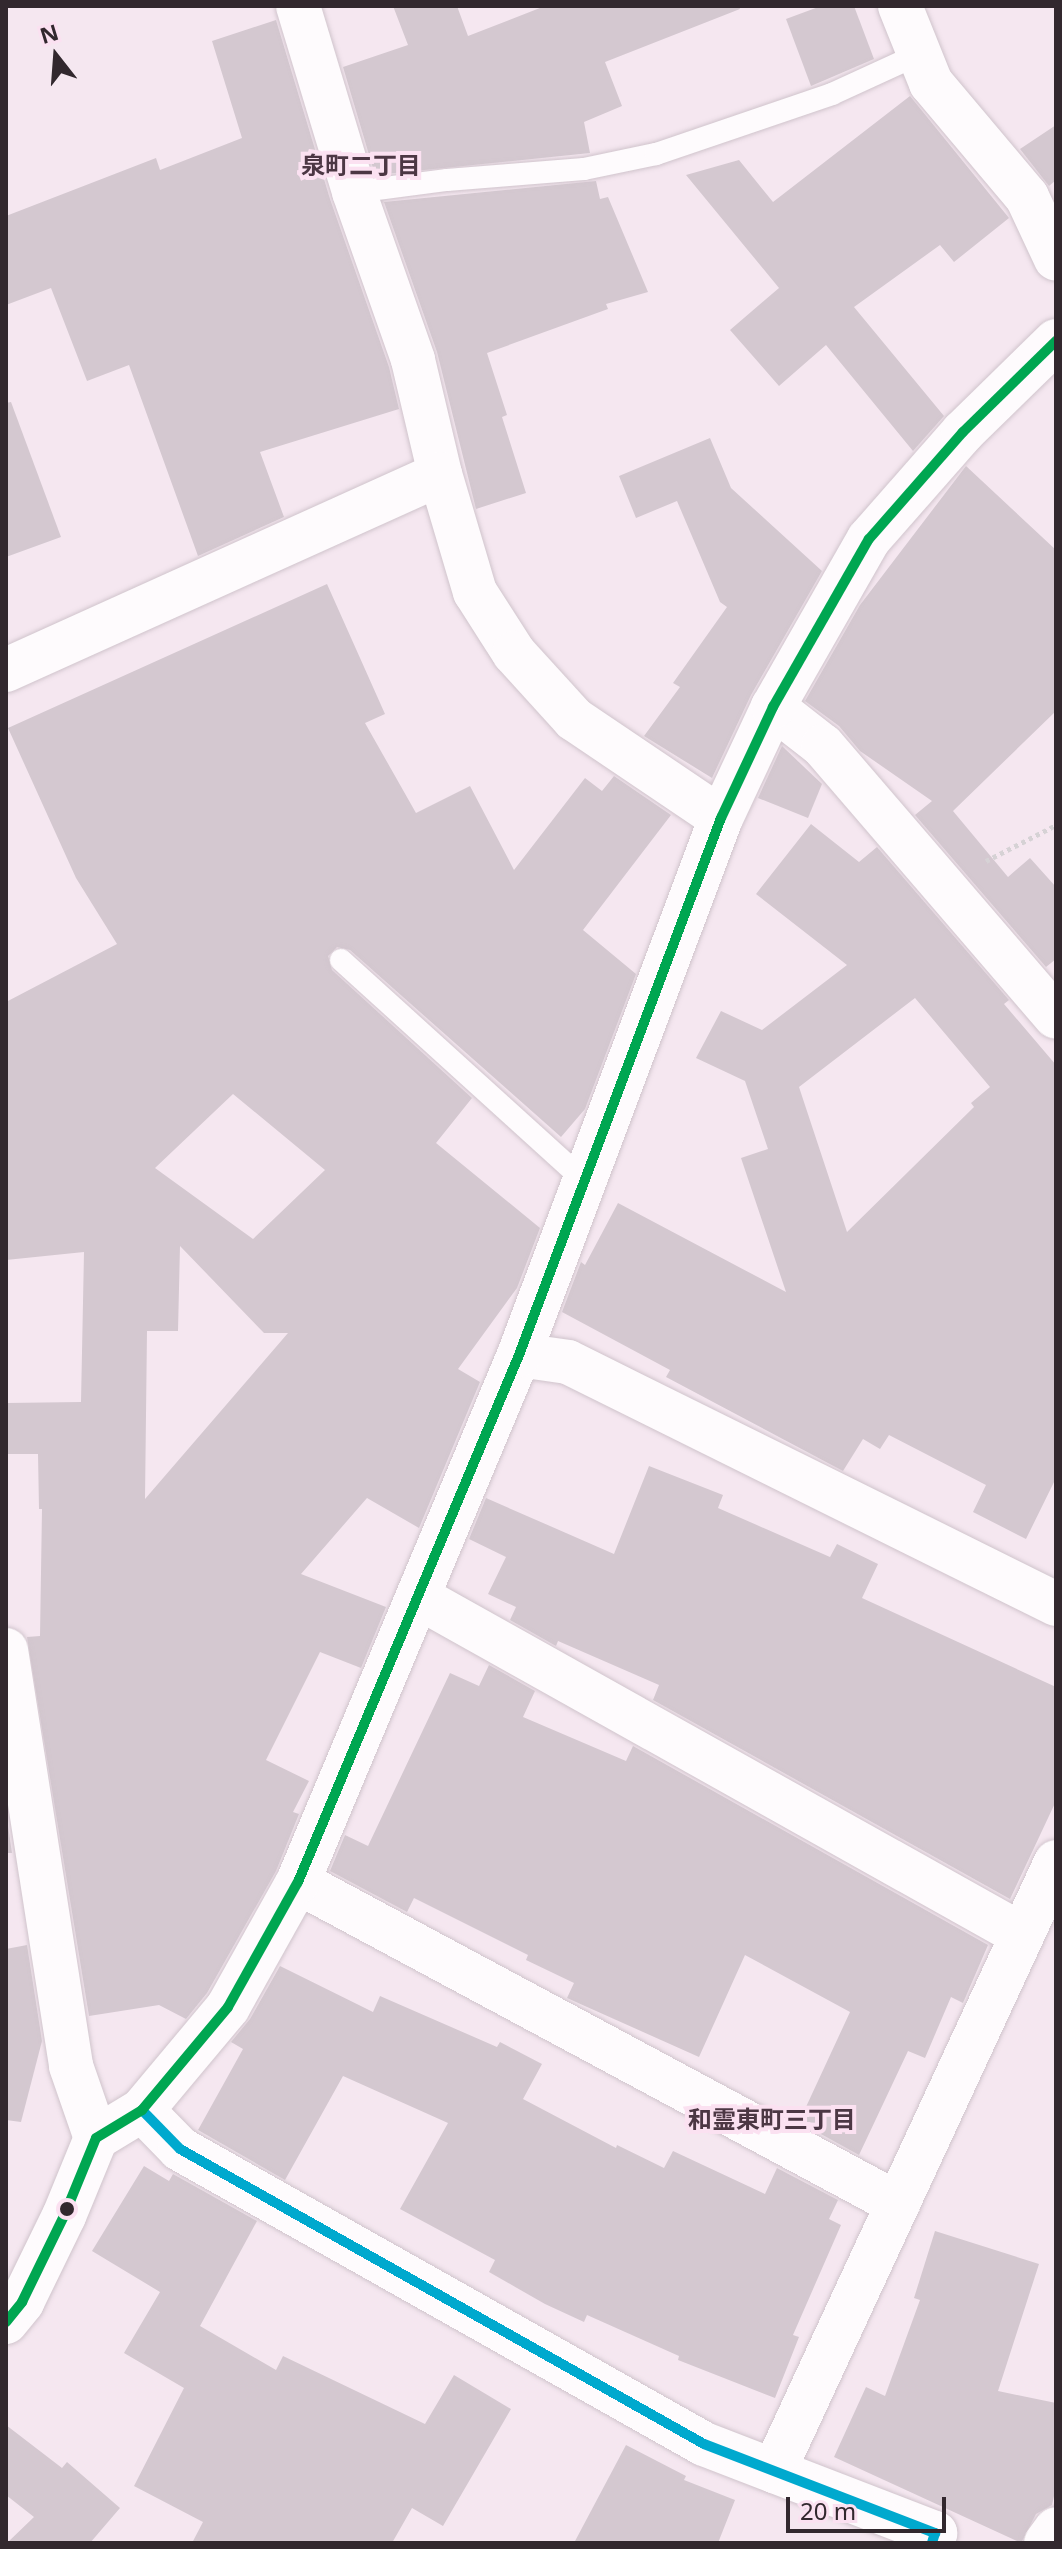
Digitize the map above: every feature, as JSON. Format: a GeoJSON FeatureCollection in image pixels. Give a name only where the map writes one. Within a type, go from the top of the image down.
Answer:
{"type":"FeatureCollection","features":[{"type":"Feature","properties":{"kind":"street"},"geometry":{"type":"LineString","coordinates":[[298,6],[354,192],[413,360],[440,474],[475,592],[514,653],[574,719],[721,818]]}},
{"type":"Feature","properties":{"kind":"street"},"geometry":{"type":"LineString","coordinates":[[900,6],[931,83],[1027,197],[1056,259]]}},
{"type":"Feature","properties":{"kind":"street"},"geometry":{"type":"LineString","coordinates":[[6,2322],[22,2302],[64,2216],[96,2138],[142,2110],[228,2007],[298,1882],[420,1598],[519,1355],[721,818],[773,707],[869,539],[963,432],[1056,341]]}},
{"type":"Feature","properties":{"kind":"street"},"geometry":{"type":"LineString","coordinates":[[6,670],[440,474]]}},
{"type":"Feature","properties":{"kind":"street"},"geometry":{"type":"LineString","coordinates":[[773,707],[823,746],[1056,1017]]}},
{"type":"Feature","properties":{"kind":"street"},"geometry":{"type":"LineString","coordinates":[[519,1355],[568,1362],[1056,1604]]}},
{"type":"Feature","properties":{"kind":"street"},"geometry":{"type":"LineString","coordinates":[[420,1598],[1022,1935]]}},
{"type":"Feature","properties":{"kind":"street"},"geometry":{"type":"LineString","coordinates":[[6,1650],[10,1698],[71,2066],[96,2138]]}},
{"type":"Feature","properties":{"kind":"street"},"geometry":{"type":"LineString","coordinates":[[774,2471],[1056,1862]]}},
{"type":"Feature","properties":{"kind":"street"},"geometry":{"type":"LineString","coordinates":[[298,1882],[898,2204]]}},
{"type":"Feature","properties":{"kind":"street"},"geometry":{"type":"LineString","coordinates":[[142,2110],[180,2149],[704,2444],[935,2533],[932,2543]]}},
{"type":"Feature","properties":{"kind":"street"},"geometry":{"type":"LineString","coordinates":[[1046,2543],[1056,2529]]}},
{"type":"Feature","properties":{"kind":"lane"},"geometry":{"type":"LineString","coordinates":[[354,192],[447,180],[584,169],[656,154],[832,94],[919,54]]}},
{"type":"Feature","properties":{"kind":"lane"},"geometry":{"type":"LineString","coordinates":[[341,960],[586,1182]]}},
{"type":"Feature","properties":{"kind":"path"},"geometry":{"type":"LineString","coordinates":[[944,886],[1037,832],[1056,825]]}},
{"type":"Feature","properties":{"kind":"building"},"geometry":{"type":"Polygon","coordinates":[[[393,6],[457,6],[468,36],[545,6],[739,6],[740,9],[605,62],[622,106],[584,122],[590,153],[375,175],[343,67],[408,45],[393,6]]]}},
{"type":"Feature","properties":{"kind":"building"},"geometry":{"type":"Polygon","coordinates":[[[821,6],[854,6],[874,59],[811,86],[786,19],[821,6]]]}},
{"type":"Feature","properties":{"kind":"building"},"geometry":{"type":"Polygon","coordinates":[[[276,20],[330,199],[389,367],[399,409],[260,452],[284,517],[198,556],[129,365],[87,381],[51,288],[6,305],[6,216],[156,158],[160,170],[242,138],[212,41],[276,20]]]}},
{"type":"Feature","properties":{"kind":"building"},"geometry":{"type":"Polygon","coordinates":[[[910,96],[1009,218],[954,262],[940,245],[854,307],[944,416],[913,451],[826,345],[779,386],[730,330],[779,288],[686,175],[739,160],[773,202],[910,96]]]}},
{"type":"Feature","properties":{"kind":"building"},"geometry":{"type":"Polygon","coordinates":[[[1056,125],[1056,180],[1049,186],[1020,149],[1056,125]]]}},
{"type":"Feature","properties":{"kind":"building"},"geometry":{"type":"Polygon","coordinates":[[[596,181],[600,199],[608,197],[648,292],[606,304],[608,309],[487,353],[507,415],[502,417],[526,493],[476,509],[437,352],[384,202],[596,181]]]}},
{"type":"Feature","properties":{"kind":"building"},"geometry":{"type":"Polygon","coordinates":[[[11,402],[61,537],[6,557],[6,403],[11,402]]]}},
{"type":"Feature","properties":{"kind":"building"},"geometry":{"type":"Polygon","coordinates":[[[710,438],[731,488],[822,571],[751,695],[712,778],[644,736],[680,687],[673,683],[727,607],[720,602],[677,501],[636,518],[619,476],[710,438]]]}},
{"type":"Feature","properties":{"kind":"building"},"geometry":{"type":"Polygon","coordinates":[[[966,466],[1056,550],[1056,711],[953,811],[1008,877],[1030,858],[1056,887],[1056,959],[1046,967],[915,815],[932,801],[860,751],[839,726],[805,701],[860,605],[966,466]]]}},
{"type":"Feature","properties":{"kind":"building"},"geometry":{"type":"Polygon","coordinates":[[[327,584],[385,714],[365,723],[416,813],[470,786],[514,870],[585,778],[602,791],[614,776],[671,815],[583,930],[636,974],[585,1109],[561,1137],[350,950],[337,947],[328,956],[332,970],[472,1098],[436,1143],[540,1228],[517,1288],[458,1369],[480,1382],[419,1528],[367,1498],[301,1574],[386,1607],[361,1668],[320,1652],[266,1760],[309,1781],[293,1812],[299,1814],[276,1871],[207,1993],[186,2019],[159,2005],[89,2016],[27,1637],[40,1636],[42,1509],[39,1509],[38,1454],[6,1454],[6,1403],[81,1402],[84,1252],[6,1260],[6,1002],[117,944],[76,878],[8,728],[327,584]],[[233,1094],[155,1168],[253,1239],[325,1170],[233,1094]],[[180,1246],[178,1331],[147,1331],[145,1499],[288,1333],[264,1333],[180,1246]]]}},
{"type":"Feature","properties":{"kind":"building"},"geometry":{"type":"Polygon","coordinates":[[[782,746],[822,784],[808,818],[758,798],[782,746]]]}},
{"type":"Feature","properties":{"kind":"building"},"geometry":{"type":"Polygon","coordinates":[[[811,824],[859,862],[877,847],[1009,1000],[1004,1004],[1056,1065],[1056,1478],[1026,1539],[973,1512],[986,1485],[889,1435],[880,1449],[863,1439],[843,1471],[666,1377],[670,1370],[562,1312],[581,1262],[585,1265],[618,1203],[786,1292],[741,1158],[768,1149],[745,1081],[696,1058],[721,1011],[762,1030],[847,965],[756,894],[811,824]],[[915,998],[799,1087],[847,1232],[974,1107],[971,1103],[990,1087],[915,998]]]}},
{"type":"Feature","properties":{"kind":"building"},"geometry":{"type":"Polygon","coordinates":[[[649,1466],[723,1495],[718,1508],[830,1557],[837,1544],[878,1564],[862,1598],[1056,1687],[1056,1801],[1010,1899],[653,1700],[659,1685],[558,1641],[556,1646],[510,1620],[516,1607],[488,1594],[506,1557],[469,1539],[486,1498],[614,1554],[649,1466]]]}},
{"type":"Feature","properties":{"kind":"building"},"geometry":{"type":"Polygon","coordinates":[[[489,1665],[535,1691],[523,1717],[626,1761],[633,1746],[988,1945],[963,2003],[951,1997],[925,2058],[908,2051],[859,2155],[799,2122],[850,2012],[745,1955],[699,2057],[567,1998],[574,1983],[526,1960],[528,1955],[414,1898],[407,1912],[330,1871],[345,1835],[368,1846],[450,1673],[479,1686],[489,1665]]]}},
{"type":"Feature","properties":{"kind":"building"},"geometry":{"type":"Polygon","coordinates":[[[6,1812],[12,1853],[6,1853],[6,1812]]]}},
{"type":"Feature","properties":{"kind":"building"},"geometry":{"type":"Polygon","coordinates":[[[27,1945],[42,2041],[21,2122],[6,2120],[6,1949],[27,1945]]]}},
{"type":"Feature","properties":{"kind":"building"},"geometry":{"type":"Polygon","coordinates":[[[280,1966],[373,2012],[380,1996],[497,2047],[500,2042],[542,2064],[523,2099],[616,2148],[617,2145],[664,2168],[673,2151],[765,2194],[777,2168],[838,2200],[829,2219],[841,2225],[793,2335],[799,2337],[775,2398],[678,2360],[679,2356],[587,2315],[584,2322],[545,2304],[489,2272],[495,2260],[400,2209],[448,2123],[343,2076],[285,2180],[198,2130],[243,2049],[231,2042],[250,2019],[280,1966]]]}},
{"type":"Feature","properties":{"kind":"building"},"geometry":{"type":"Polygon","coordinates":[[[144,2166],[169,2181],[173,2174],[257,2221],[200,2326],[276,2370],[283,2356],[425,2424],[454,2375],[511,2409],[443,2526],[412,2508],[392,2543],[192,2543],[203,2522],[134,2486],[184,2388],[124,2353],[160,2292],[92,2251],[144,2166]]]}},
{"type":"Feature","properties":{"kind":"building"},"geometry":{"type":"Polygon","coordinates":[[[935,2231],[1039,2264],[998,2391],[1056,2403],[1056,2487],[1052,2505],[1036,2514],[1021,2543],[834,2457],[866,2387],[885,2396],[920,2300],[914,2298],[935,2231]]]}},
{"type":"Feature","properties":{"kind":"building"},"geometry":{"type":"Polygon","coordinates":[[[6,2425],[62,2468],[67,2462],[120,2508],[90,2543],[7,2543],[34,2517],[6,2495],[6,2425]]]}},
{"type":"Feature","properties":{"kind":"building"},"geometry":{"type":"Polygon","coordinates":[[[626,2445],[686,2476],[684,2480],[735,2500],[718,2543],[574,2543],[626,2445]]]}},
{"type":"Feature","properties":{"kind":"transit line"},"geometry":{"type":"LineString","coordinates":[[6,2322],[22,2302],[64,2216],[96,2138],[142,2110],[228,2007],[298,1882],[519,1355],[721,818],[773,707],[869,539],[963,432],[1056,341]]}},
{"type":"Feature","properties":{"kind":"transit line"},"geometry":{"type":"LineString","coordinates":[[142,2110],[180,2149],[704,2444],[935,2533],[932,2543]]}},
{"type":"Feature","properties":{"kind":"district","name":"泉町二丁目"},"geometry":{"type":"Point","coordinates":[361,165]}},
{"type":"Feature","properties":{"kind":"district","name":"和霊東町三丁目"},"geometry":{"type":"Point","coordinates":[772,2119]}}]}
